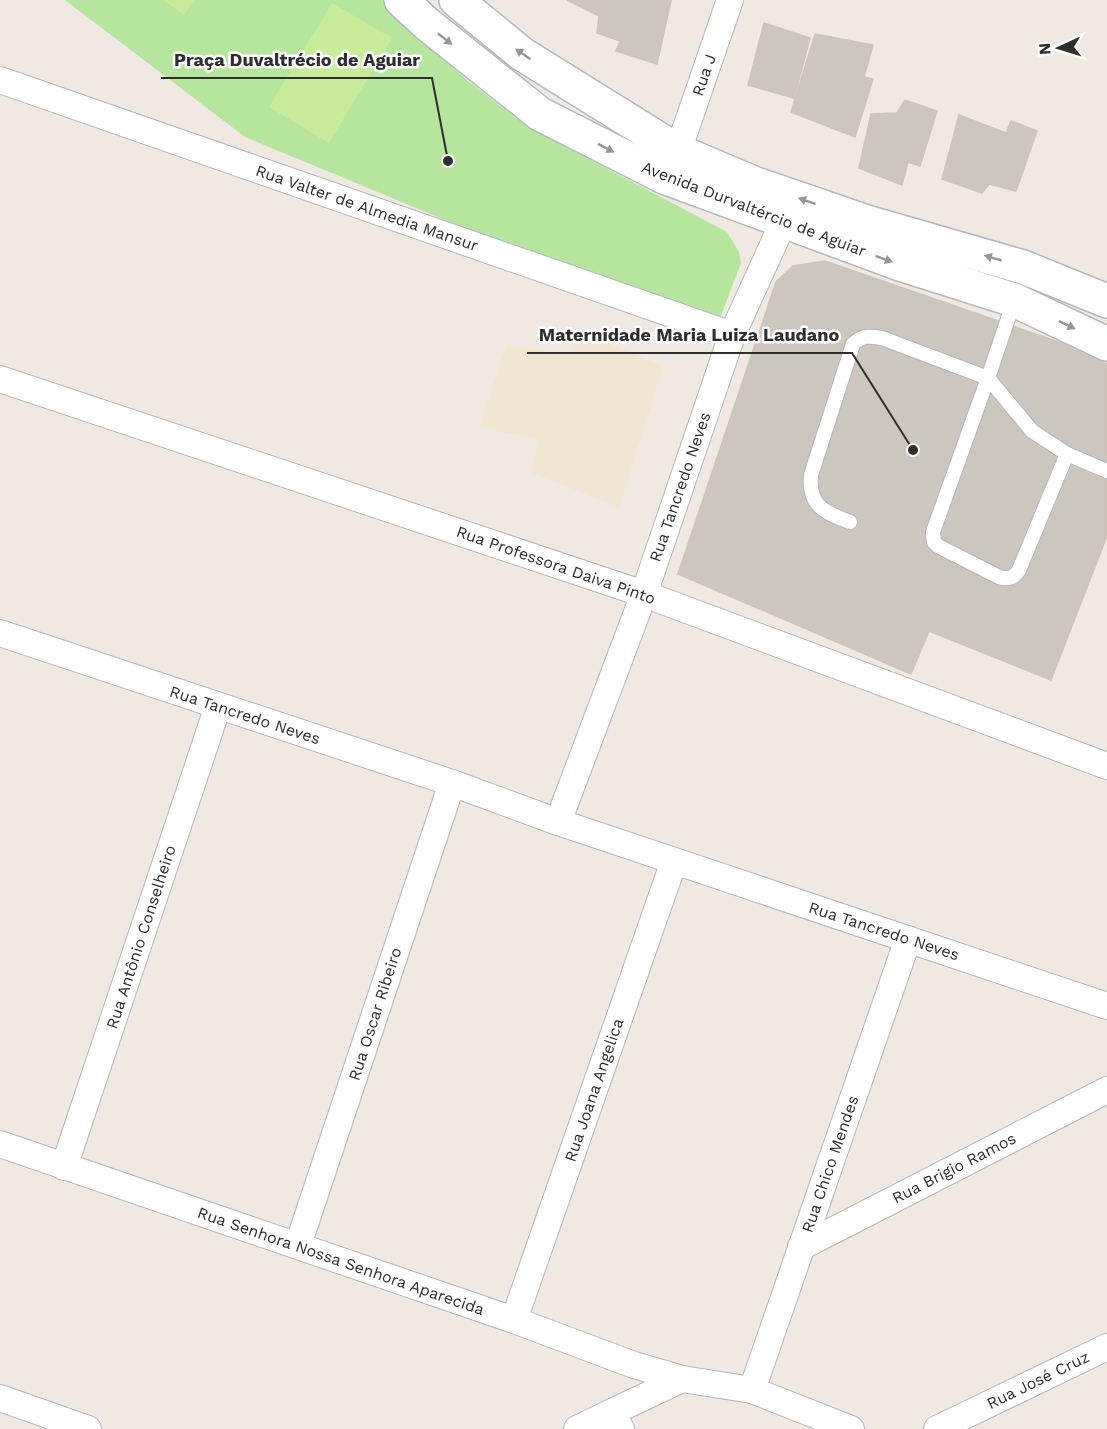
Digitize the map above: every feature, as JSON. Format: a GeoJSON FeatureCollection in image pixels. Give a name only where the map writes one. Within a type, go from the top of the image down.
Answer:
{"type":"FeatureCollection","features":[{"type":"Feature","properties":{"kind":"street","name":"Avenida Durvaltércio de Aguiar"},"geometry":{"type":"LineString","coordinates":[[401,0],[427,24],[540,114],[664,177],[783,223],[900,264],[1107,300]]}},
{"type":"Feature","properties":{"kind":"street","name":"Avenida Durvaltércio de Aguiar"},"geometry":{"type":"LineString","coordinates":[[456,0],[522,54],[678,151],[756,184],[855,218],[1019,283],[1107,344]]}},
{"type":"Feature","properties":{"kind":"street","name":"Rua J"},"geometry":{"type":"LineString","coordinates":[[678,151],[730,0]]}},
{"type":"Feature","properties":{"kind":"street"},"geometry":{"type":"LineString","coordinates":[[540,114],[557,75]]}},
{"type":"Feature","properties":{"kind":"street","name":"Rua Valter de Almedia Mansur"},"geometry":{"type":"LineString","coordinates":[[1,81],[732,335]]}},
{"type":"Feature","properties":{"kind":"street","name":"Rua Tancredo Neves"},"geometry":{"type":"LineString","coordinates":[[558,822],[644,594],[732,335],[783,223]]}},
{"type":"Feature","properties":{"kind":"street","name":"Rua Professora Daiva Pinto"},"geometry":{"type":"LineString","coordinates":[[0,379],[644,594],[1107,766]]}},
{"type":"Feature","properties":{"kind":"street","name":"Rua Tancredo Neves"},"geometry":{"type":"LineString","coordinates":[[0,633],[453,783],[558,822],[1107,1006]]}},
{"type":"Feature","properties":{"kind":"street","name":"Rua Antônio Conselheiro"},"geometry":{"type":"LineString","coordinates":[[64,1167],[218,706]]}},
{"type":"Feature","properties":{"kind":"street","name":"Rua Oscar Ribeiro"},"geometry":{"type":"LineString","coordinates":[[298,1245],[453,783]]}},
{"type":"Feature","properties":{"kind":"street","name":"Rua Joana Angelica"},"geometry":{"type":"LineString","coordinates":[[514,1320],[674,861]]}},
{"type":"Feature","properties":{"kind":"street","name":"Rua Chico Mendes"},"geometry":{"type":"LineString","coordinates":[[752,1390],[908,939]]}},
{"type":"Feature","properties":{"kind":"street","name":"Rua Brigio Ramos"},"geometry":{"type":"LineString","coordinates":[[801,1247],[1107,1090]]}},
{"type":"Feature","properties":{"kind":"street","name":"Rua Senhora Nossa Senhora Aparecida"},"geometry":{"type":"LineString","coordinates":[[0,1144],[514,1320],[634,1365],[682,1379],[752,1390],[851,1429]]}},
{"type":"Feature","properties":{"kind":"street","name":"Rua José Cruz"},"geometry":{"type":"LineString","coordinates":[[937,1429],[1107,1347]]}},
{"type":"Feature","properties":{"kind":"street"},"geometry":{"type":"LineString","coordinates":[[577,1429],[616,1421],[682,1379]]}},
{"type":"Feature","properties":{"kind":"street"},"geometry":{"type":"LineString","coordinates":[[0,1398],[88,1429]]}},
{"type":"Feature","properties":{"kind":"lane"},"geometry":{"type":"LineString","coordinates":[[1019,283],[933,532],[934,542],[999,578],[1010,578],[1016,575],[1067,454]]}},
{"type":"Feature","properties":{"kind":"lane"},"geometry":{"type":"LineString","coordinates":[[850,522],[826,513],[818,506],[812,497],[810,484],[853,344],[860,338],[868,336],[882,338],[988,378],[1032,431],[1067,454],[1107,471]]}},
{"type":"Feature","properties":{"kind":"shaded area"},"geometry":{"type":"Polygon","coordinates":[[[579,331],[663,366],[619,507],[532,473],[538,440],[480,427],[507,345],[571,355],[579,331]]]}},
{"type":"Feature","properties":{"kind":"green space"},"geometry":{"type":"Polygon","coordinates":[[[65,0],[382,0],[467,80],[516,118],[549,138],[727,232],[739,252],[741,263],[720,318],[462,227],[245,137],[65,0]]]}},
{"type":"Feature","properties":{"kind":"green space"},"geometry":{"type":"Polygon","coordinates":[[[163,0],[194,0],[184,15],[163,0]]]}},
{"type":"Feature","properties":{"kind":"green space"},"geometry":{"type":"Polygon","coordinates":[[[332,3],[392,38],[329,143],[269,107],[332,3]]]}},
{"type":"Feature","properties":{"kind":"building"},"geometry":{"type":"Polygon","coordinates":[[[567,0],[671,0],[657,64],[616,51],[620,41],[597,33],[599,16],[567,0]]]}},
{"type":"Feature","properties":{"kind":"building"},"geometry":{"type":"Polygon","coordinates":[[[764,23],[810,38],[794,98],[748,85],[764,23]]]}},
{"type":"Feature","properties":{"kind":"building"},"geometry":{"type":"Polygon","coordinates":[[[815,34],[873,45],[864,77],[873,79],[855,137],[791,112],[815,34]]]}},
{"type":"Feature","properties":{"kind":"building"},"geometry":{"type":"Polygon","coordinates":[[[905,100],[937,111],[920,166],[908,162],[902,185],[859,168],[871,114],[897,113],[905,100]]]}},
{"type":"Feature","properties":{"kind":"building"},"geometry":{"type":"Polygon","coordinates":[[[959,115],[1006,133],[1011,121],[1037,131],[1016,191],[989,184],[982,193],[942,179],[959,115]]]}},
{"type":"Feature","properties":{"kind":"building"},"geometry":{"type":"Polygon","coordinates":[[[825,261],[1079,349],[1107,364],[1107,536],[1051,680],[929,631],[911,674],[678,574],[776,282],[793,266],[825,261]]]}},
{"type":"Feature","properties":{"kind":"place","name":"Praça Duvaltrécio de Aguiar"},"geometry":{"type":"Point","coordinates":[448,161]}},
{"type":"Feature","properties":{"kind":"place","name":"Maternidade Maria Luiza Laudano"},"geometry":{"type":"Point","coordinates":[913,450]}}]}
